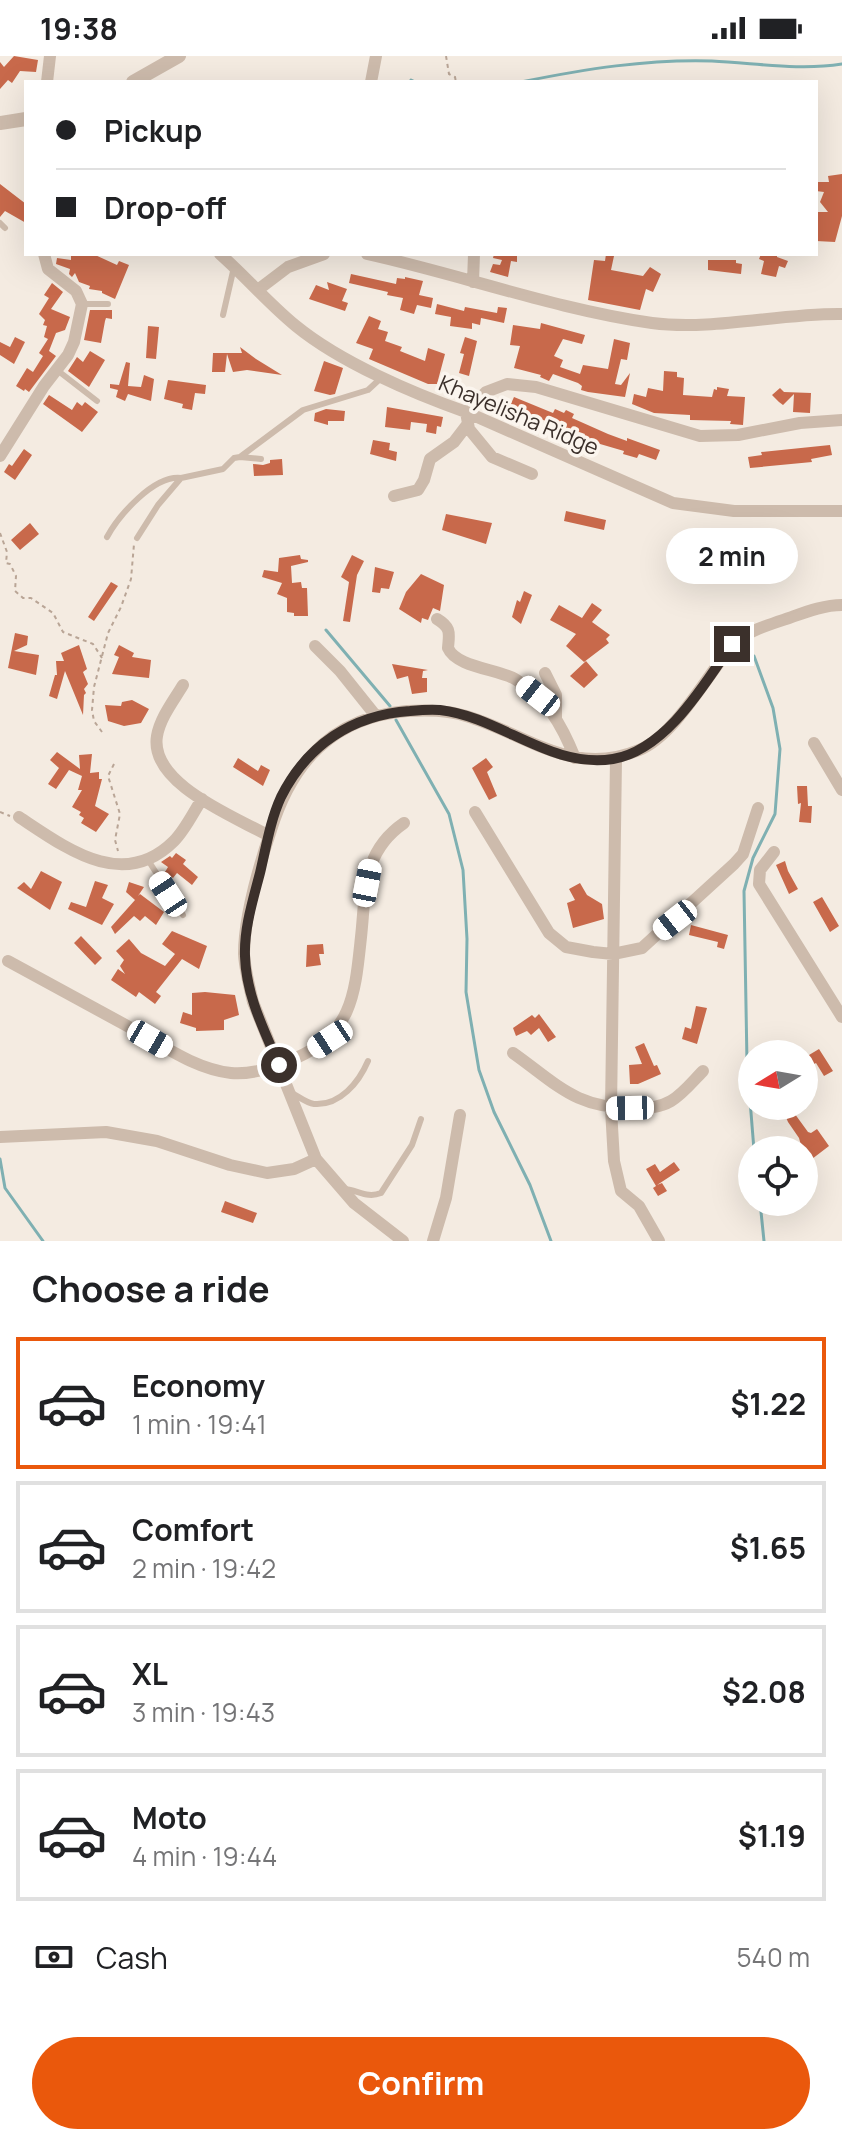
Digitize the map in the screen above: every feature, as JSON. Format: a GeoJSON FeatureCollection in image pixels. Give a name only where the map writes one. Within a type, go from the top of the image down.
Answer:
{"type":"FeatureCollection","features":[{"type":"Feature","properties":{"kind":"street"},"geometry":{"type":"LineString","coordinates":[[47,80],[50,56]]}},
{"type":"Feature","properties":{"kind":"street"},"geometry":{"type":"LineString","coordinates":[[137,80],[179,56]]}},
{"type":"Feature","properties":{"kind":"street"},"geometry":{"type":"LineString","coordinates":[[371,80],[376,56]]}},
{"type":"Feature","properties":{"kind":"street"},"geometry":{"type":"LineString","coordinates":[[0,123],[24,119]]}},
{"type":"Feature","properties":{"kind":"street"},"geometry":{"type":"LineString","coordinates":[[0,456],[74,342],[82,304],[76,291],[48,269],[45,256]]}},
{"type":"Feature","properties":{"kind":"street","name":"Khayelisha Ridge"},"geometry":{"type":"LineString","coordinates":[[222,256],[276,309],[308,335],[382,377],[467,418],[673,503],[734,511],[842,511]]}},
{"type":"Feature","properties":{"kind":"street"},"geometry":{"type":"LineString","coordinates":[[259,289],[288,267],[315,256]]}},
{"type":"Feature","properties":{"kind":"street"},"geometry":{"type":"LineString","coordinates":[[377,256],[473,282],[655,323],[842,314]]}},
{"type":"Feature","properties":{"kind":"street"},"geometry":{"type":"LineString","coordinates":[[473,282],[474,256]]}},
{"type":"Feature","properties":{"kind":"street"},"geometry":{"type":"LineString","coordinates":[[394,496],[418,490],[430,459],[458,439],[467,418],[486,392],[507,384],[536,387],[700,436],[738,435],[800,423],[842,420]]}},
{"type":"Feature","properties":{"kind":"street"},"geometry":{"type":"LineString","coordinates":[[467,418],[492,457],[532,474]]}},
{"type":"Feature","properties":{"kind":"street"},"geometry":{"type":"LineString","coordinates":[[403,1241],[364,1211],[316,1159],[253,1002],[244,954],[247,922],[280,799],[294,776],[309,757],[338,731],[388,713],[440,710],[490,724],[541,748],[575,758],[616,759],[653,743],[681,714],[732,644],[757,630],[814,609],[842,605]]}},
{"type":"Feature","properties":{"kind":"street"},"geometry":{"type":"LineString","coordinates":[[437,619],[449,629],[448,648],[455,658],[512,678],[538,696],[556,718],[575,758]]}},
{"type":"Feature","properties":{"kind":"street"},"geometry":{"type":"LineString","coordinates":[[315,646],[340,671],[376,716]]}},
{"type":"Feature","properties":{"kind":"street"},"geometry":{"type":"LineString","coordinates":[[545,673],[556,695],[556,718]]}},
{"type":"Feature","properties":{"kind":"street"},"geometry":{"type":"LineString","coordinates":[[183,685],[162,721],[157,737],[158,748],[171,776],[202,799],[269,836]]}},
{"type":"Feature","properties":{"kind":"street"},"geometry":{"type":"LineString","coordinates":[[814,743],[842,790]]}},
{"type":"Feature","properties":{"kind":"street"},"geometry":{"type":"LineString","coordinates":[[616,759],[611,1109],[614,1161],[621,1191],[639,1206],[659,1241]]}},
{"type":"Feature","properties":{"kind":"street"},"geometry":{"type":"LineString","coordinates":[[19,817],[88,860],[121,864],[148,860],[175,840],[202,799]]}},
{"type":"Feature","properties":{"kind":"street"},"geometry":{"type":"LineString","coordinates":[[475,812],[549,933],[566,947],[613,954],[642,948],[734,864],[743,854],[758,808]]}},
{"type":"Feature","properties":{"kind":"street"},"geometry":{"type":"LineString","coordinates":[[8,961],[189,1060],[232,1073],[279,1065],[330,1039],[342,1022],[354,987],[370,867],[383,840],[404,823]]}},
{"type":"Feature","properties":{"kind":"street"},"geometry":{"type":"LineString","coordinates":[[774,852],[760,870],[759,884],[842,1017]]}},
{"type":"Feature","properties":{"kind":"street"},"geometry":{"type":"LineString","coordinates":[[513,1053],[580,1100],[611,1109],[653,1108],[663,1104],[674,1099],[703,1071]]}},
{"type":"Feature","properties":{"kind":"street"},"geometry":{"type":"LineString","coordinates":[[433,1241],[446,1198],[460,1115]]}},
{"type":"Feature","properties":{"kind":"street"},"geometry":{"type":"LineString","coordinates":[[0,1137],[116,1133],[157,1141],[230,1165],[267,1173],[294,1169],[316,1159]]}},
{"type":"Feature","properties":{"kind":"lane"},"geometry":{"type":"LineString","coordinates":[[223,315],[234,267]]}},
{"type":"Feature","properties":{"kind":"lane"},"geometry":{"type":"LineString","coordinates":[[82,304],[108,304]]}},
{"type":"Feature","properties":{"kind":"lane"},"geometry":{"type":"LineString","coordinates":[[57,370],[97,401]]}},
{"type":"Feature","properties":{"kind":"lane"},"geometry":{"type":"LineString","coordinates":[[240,457],[303,410],[368,390],[382,377]]}},
{"type":"Feature","properties":{"kind":"lane"},"geometry":{"type":"LineString","coordinates":[[107,537],[115,521],[163,482],[223,469],[234,458],[261,459]]}},
{"type":"Feature","properties":{"kind":"lane"},"geometry":{"type":"LineString","coordinates":[[137,538],[158,505],[181,478]]}},
{"type":"Feature","properties":{"kind":"lane"},"geometry":{"type":"LineString","coordinates":[[148,860],[183,915]]}},
{"type":"Feature","properties":{"kind":"lane"},"geometry":{"type":"LineString","coordinates":[[290,1092],[314,1104],[333,1100],[342,1096],[358,1080],[368,1061]]}},
{"type":"Feature","properties":{"kind":"lane"},"geometry":{"type":"LineString","coordinates":[[341,1189],[348,1188],[362,1195],[381,1193],[412,1145],[421,1119]]}},
{"type":"Feature","properties":{"kind":"path"},"geometry":{"type":"LineString","coordinates":[[446,56],[449,74],[456,80]]}},
{"type":"Feature","properties":{"kind":"path"},"geometry":{"type":"LineString","coordinates":[[0,533],[7,552],[6,563],[10,564],[16,576],[15,591],[53,613],[63,632],[93,644],[103,659]]}},
{"type":"Feature","properties":{"kind":"path"},"geometry":{"type":"LineString","coordinates":[[102,732],[94,721],[92,710],[94,687],[108,633],[127,591],[137,538]]}},
{"type":"Feature","properties":{"kind":"path"},"geometry":{"type":"LineString","coordinates":[[114,764],[108,776],[120,814],[115,845],[121,864]]}},
{"type":"Feature","properties":{"kind":"building"},"geometry":{"type":"Polygon","coordinates":[[[14,56],[38,60],[36,72],[20,71],[12,83],[8,80],[0,89],[0,62],[4,67],[14,56]]]}},
{"type":"Feature","properties":{"kind":"building"},"geometry":{"type":"Polygon","coordinates":[[[842,174],[842,216],[835,242],[818,241],[818,212],[828,212],[820,202],[824,192],[818,191],[818,182],[829,182],[828,176],[842,174]]]}},
{"type":"Feature","properties":{"kind":"building"},"geometry":{"type":"Polygon","coordinates":[[[0,184],[24,202],[24,222],[5,211],[0,217],[0,184]]]}},
{"type":"Feature","properties":{"kind":"building"},"geometry":{"type":"Polygon","coordinates":[[[71,256],[97,256],[117,265],[119,261],[129,265],[115,299],[102,291],[89,289],[90,286],[79,282],[75,273],[72,277],[69,274],[70,269],[56,264],[57,258],[71,260],[71,256]]]}},
{"type":"Feature","properties":{"kind":"building"},"geometry":{"type":"Polygon","coordinates":[[[517,256],[517,262],[511,261],[508,277],[490,272],[493,264],[500,265],[502,260],[493,258],[517,256]]]}},
{"type":"Feature","properties":{"kind":"building"},"geometry":{"type":"Polygon","coordinates":[[[606,256],[614,256],[611,270],[643,276],[650,267],[661,274],[653,292],[646,289],[640,310],[588,300],[594,260],[605,261],[606,256]]]}},
{"type":"Feature","properties":{"kind":"building"},"geometry":{"type":"Polygon","coordinates":[[[760,256],[777,256],[788,261],[785,268],[779,266],[776,277],[761,274],[764,261],[759,259],[760,256]]]}},
{"type":"Feature","properties":{"kind":"building"},"geometry":{"type":"Polygon","coordinates":[[[708,260],[736,260],[736,263],[742,264],[741,274],[708,270],[708,260]]]}},
{"type":"Feature","properties":{"kind":"building"},"geometry":{"type":"Polygon","coordinates":[[[351,274],[396,284],[397,278],[405,277],[423,281],[419,295],[433,298],[431,308],[417,305],[414,314],[400,310],[403,298],[349,283],[351,274]]]}},
{"type":"Feature","properties":{"kind":"building"},"geometry":{"type":"Polygon","coordinates":[[[327,282],[347,289],[342,301],[348,303],[345,311],[309,299],[316,285],[329,290],[327,282]]]}},
{"type":"Feature","properties":{"kind":"building"},"geometry":{"type":"Polygon","coordinates":[[[52,283],[63,292],[51,309],[70,317],[65,330],[56,333],[49,351],[56,356],[29,392],[24,391],[16,386],[27,368],[33,372],[43,356],[39,353],[48,339],[44,337],[45,320],[39,314],[49,298],[44,295],[52,283]]]}},
{"type":"Feature","properties":{"kind":"building"},"geometry":{"type":"Polygon","coordinates":[[[437,304],[464,311],[465,307],[497,313],[498,307],[507,308],[504,323],[481,318],[480,325],[472,323],[472,329],[450,326],[451,317],[435,314],[437,304]]]}},
{"type":"Feature","properties":{"kind":"building"},"geometry":{"type":"Polygon","coordinates":[[[90,310],[112,310],[112,319],[106,318],[105,321],[101,343],[84,340],[90,310]]]}},
{"type":"Feature","properties":{"kind":"building"},"geometry":{"type":"Polygon","coordinates":[[[369,316],[381,321],[378,329],[388,332],[385,341],[402,347],[400,351],[425,361],[428,348],[445,354],[437,384],[428,384],[369,359],[373,349],[356,343],[369,316]]]}},
{"type":"Feature","properties":{"kind":"building"},"geometry":{"type":"Polygon","coordinates":[[[541,323],[585,335],[582,344],[563,339],[554,356],[563,360],[560,367],[580,374],[583,365],[608,369],[614,339],[630,343],[627,360],[621,359],[615,384],[621,385],[630,373],[625,397],[588,392],[581,390],[582,386],[578,383],[553,374],[549,381],[541,375],[514,368],[520,346],[510,345],[513,325],[540,329],[541,323]]]}},
{"type":"Feature","properties":{"kind":"building"},"geometry":{"type":"Polygon","coordinates":[[[148,326],[159,327],[156,359],[146,358],[148,326]]]}},
{"type":"Feature","properties":{"kind":"building"},"geometry":{"type":"Polygon","coordinates":[[[15,337],[25,342],[14,364],[0,355],[0,342],[10,347],[15,337]]]}},
{"type":"Feature","properties":{"kind":"building"},"geometry":{"type":"Polygon","coordinates":[[[465,337],[477,341],[469,376],[459,373],[465,337]]]}},
{"type":"Feature","properties":{"kind":"building"},"geometry":{"type":"Polygon","coordinates":[[[240,347],[282,375],[247,370],[233,372],[227,354],[225,372],[212,372],[213,353],[242,353],[240,347]]]}},
{"type":"Feature","properties":{"kind":"building"},"geometry":{"type":"Polygon","coordinates":[[[90,351],[105,360],[89,387],[68,371],[77,357],[83,362],[90,351]]]}},
{"type":"Feature","properties":{"kind":"building"},"geometry":{"type":"Polygon","coordinates":[[[324,361],[343,368],[335,394],[314,391],[324,361]]]}},
{"type":"Feature","properties":{"kind":"building"},"geometry":{"type":"Polygon","coordinates":[[[126,362],[130,363],[128,386],[141,387],[144,375],[154,379],[151,401],[128,394],[125,401],[116,397],[118,390],[110,388],[110,384],[119,385],[126,362]]]}},
{"type":"Feature","properties":{"kind":"building"},"geometry":{"type":"Polygon","coordinates":[[[664,371],[677,372],[677,377],[684,378],[683,395],[712,397],[717,387],[729,389],[727,396],[745,397],[743,425],[730,424],[731,421],[690,420],[690,415],[654,413],[632,404],[634,394],[646,397],[648,388],[663,391],[664,371]]]}},
{"type":"Feature","properties":{"kind":"building"},"geometry":{"type":"Polygon","coordinates":[[[168,380],[206,385],[205,394],[195,393],[192,410],[182,408],[183,404],[164,399],[168,380]]]}},
{"type":"Feature","properties":{"kind":"building"},"geometry":{"type":"Polygon","coordinates":[[[780,388],[784,392],[811,393],[810,413],[793,412],[794,394],[783,405],[779,402],[772,395],[780,388]]]}},
{"type":"Feature","properties":{"kind":"building"},"geometry":{"type":"Polygon","coordinates":[[[49,395],[72,410],[77,402],[82,406],[85,402],[98,412],[82,432],[43,404],[49,395]]]}},
{"type":"Feature","properties":{"kind":"building"},"geometry":{"type":"Polygon","coordinates":[[[514,397],[553,413],[555,409],[564,413],[566,410],[574,414],[572,418],[608,434],[660,450],[656,460],[639,454],[637,458],[623,454],[624,451],[583,439],[585,434],[567,430],[510,406],[514,397]]]}},
{"type":"Feature","properties":{"kind":"building"},"geometry":{"type":"Polygon","coordinates":[[[387,407],[443,417],[441,427],[437,426],[436,434],[426,432],[427,424],[411,422],[410,430],[385,427],[387,407]]]}},
{"type":"Feature","properties":{"kind":"building"},"geometry":{"type":"Polygon","coordinates":[[[326,409],[345,411],[344,421],[328,421],[328,425],[314,421],[315,413],[326,409]]]}},
{"type":"Feature","properties":{"kind":"building"},"geometry":{"type":"Polygon","coordinates":[[[373,440],[390,443],[389,450],[397,452],[396,461],[370,454],[373,440]]]}},
{"type":"Feature","properties":{"kind":"building"},"geometry":{"type":"Polygon","coordinates":[[[830,445],[832,455],[811,459],[812,462],[750,468],[748,457],[762,455],[761,452],[830,445]]]}},
{"type":"Feature","properties":{"kind":"building"},"geometry":{"type":"Polygon","coordinates":[[[24,449],[32,455],[15,480],[4,472],[24,449]]]}},
{"type":"Feature","properties":{"kind":"building"},"geometry":{"type":"Polygon","coordinates":[[[282,459],[283,475],[254,476],[253,464],[263,465],[270,463],[270,460],[282,459]]]}},
{"type":"Feature","properties":{"kind":"building"},"geometry":{"type":"Polygon","coordinates":[[[566,511],[606,520],[604,530],[564,521],[566,511]]]}},
{"type":"Feature","properties":{"kind":"building"},"geometry":{"type":"Polygon","coordinates":[[[446,514],[492,523],[486,544],[442,530],[446,514]]]}},
{"type":"Feature","properties":{"kind":"building"},"geometry":{"type":"Polygon","coordinates":[[[30,523],[39,534],[20,550],[11,540],[30,523]]]}},
{"type":"Feature","properties":{"kind":"building"},"geometry":{"type":"Polygon","coordinates":[[[300,555],[308,562],[291,566],[292,583],[301,582],[302,588],[307,588],[308,616],[294,616],[294,613],[287,612],[287,598],[277,594],[282,583],[262,577],[264,570],[278,572],[279,558],[300,555]]]}},
{"type":"Feature","properties":{"kind":"building"},"geometry":{"type":"Polygon","coordinates":[[[352,555],[364,561],[357,575],[350,622],[343,621],[349,582],[341,577],[352,555]]]}},
{"type":"Feature","properties":{"kind":"building"},"geometry":{"type":"Polygon","coordinates":[[[375,567],[394,572],[389,589],[381,588],[380,593],[372,592],[375,567]]]}},
{"type":"Feature","properties":{"kind":"building"},"geometry":{"type":"Polygon","coordinates":[[[421,574],[444,585],[440,611],[433,608],[428,620],[422,618],[421,623],[399,609],[406,592],[421,574]]]}},
{"type":"Feature","properties":{"kind":"building"},"geometry":{"type":"Polygon","coordinates":[[[111,582],[118,586],[94,621],[88,617],[111,582]]]}},
{"type":"Feature","properties":{"kind":"building"},"geometry":{"type":"Polygon","coordinates":[[[524,591],[532,595],[521,624],[512,617],[517,600],[520,602],[524,591]]]}},
{"type":"Feature","properties":{"kind":"building"},"geometry":{"type":"Polygon","coordinates":[[[592,603],[602,610],[592,622],[610,635],[606,639],[609,643],[584,662],[566,646],[576,634],[550,620],[559,605],[582,618],[592,603]]]}},
{"type":"Feature","properties":{"kind":"building"},"geometry":{"type":"Polygon","coordinates":[[[15,633],[28,636],[27,645],[14,651],[39,655],[36,675],[8,668],[15,633]]]}},
{"type":"Feature","properties":{"kind":"building"},"geometry":{"type":"Polygon","coordinates":[[[79,645],[88,684],[84,689],[83,715],[65,671],[57,699],[49,696],[57,675],[56,661],[64,661],[61,653],[79,645]]]}},
{"type":"Feature","properties":{"kind":"building"},"geometry":{"type":"Polygon","coordinates":[[[119,645],[134,653],[132,657],[151,660],[149,678],[112,674],[119,657],[114,655],[119,645]]]}},
{"type":"Feature","properties":{"kind":"building"},"geometry":{"type":"Polygon","coordinates":[[[586,661],[598,675],[584,688],[570,676],[586,661]]]}},
{"type":"Feature","properties":{"kind":"building"},"geometry":{"type":"Polygon","coordinates":[[[392,664],[428,670],[423,671],[422,678],[427,678],[427,692],[412,694],[408,676],[397,679],[392,664]]]}},
{"type":"Feature","properties":{"kind":"building"},"geometry":{"type":"Polygon","coordinates":[[[132,700],[149,709],[141,723],[124,726],[108,721],[105,705],[121,706],[122,702],[132,700]]]}},
{"type":"Feature","properties":{"kind":"building"},"geometry":{"type":"Polygon","coordinates":[[[57,752],[80,769],[79,755],[92,754],[90,773],[99,772],[99,779],[102,779],[95,806],[109,814],[96,832],[81,823],[84,818],[79,815],[81,812],[72,807],[82,790],[78,790],[82,776],[69,770],[56,789],[48,784],[59,768],[50,760],[57,752]]]}},
{"type":"Feature","properties":{"kind":"building"},"geometry":{"type":"Polygon","coordinates":[[[238,758],[258,771],[261,765],[270,770],[263,786],[233,767],[238,758]]]}},
{"type":"Feature","properties":{"kind":"building"},"geometry":{"type":"Polygon","coordinates":[[[486,758],[493,767],[487,772],[497,796],[489,800],[472,768],[486,758]]]}},
{"type":"Feature","properties":{"kind":"building"},"geometry":{"type":"Polygon","coordinates":[[[797,786],[807,786],[808,806],[812,806],[811,823],[799,822],[801,803],[798,804],[797,786]]]}},
{"type":"Feature","properties":{"kind":"building"},"geometry":{"type":"Polygon","coordinates":[[[176,853],[186,860],[183,864],[198,877],[192,885],[177,873],[173,878],[165,872],[168,867],[161,862],[176,853]]]}},
{"type":"Feature","properties":{"kind":"building"},"geometry":{"type":"Polygon","coordinates":[[[785,861],[798,889],[789,894],[776,865],[785,861]]]}},
{"type":"Feature","properties":{"kind":"building"},"geometry":{"type":"Polygon","coordinates":[[[41,871],[62,882],[50,910],[17,888],[24,882],[31,889],[41,871]]]}},
{"type":"Feature","properties":{"kind":"building"},"geometry":{"type":"Polygon","coordinates":[[[95,881],[108,885],[102,898],[114,904],[102,925],[68,909],[71,902],[86,907],[95,881]]]}},
{"type":"Feature","properties":{"kind":"building"},"geometry":{"type":"Polygon","coordinates":[[[129,882],[144,887],[138,896],[140,894],[164,912],[156,925],[145,916],[140,921],[134,916],[115,934],[111,927],[135,900],[126,892],[129,882]]]}},
{"type":"Feature","properties":{"kind":"building"},"geometry":{"type":"Polygon","coordinates":[[[580,883],[587,895],[602,904],[604,919],[573,928],[567,903],[575,900],[569,889],[580,883]]]}},
{"type":"Feature","properties":{"kind":"building"},"geometry":{"type":"Polygon","coordinates":[[[822,897],[839,926],[830,932],[813,902],[822,897]]]}},
{"type":"Feature","properties":{"kind":"building"},"geometry":{"type":"Polygon","coordinates":[[[691,925],[728,935],[724,949],[717,947],[718,942],[689,935],[691,925]]]}},
{"type":"Feature","properties":{"kind":"building"},"geometry":{"type":"Polygon","coordinates":[[[172,931],[207,946],[199,969],[182,959],[156,992],[161,996],[155,1004],[139,992],[136,997],[111,980],[118,969],[125,974],[120,966],[124,960],[116,951],[129,939],[141,953],[165,966],[175,954],[162,944],[172,931]]]}},
{"type":"Feature","properties":{"kind":"building"},"geometry":{"type":"Polygon","coordinates":[[[81,936],[102,958],[95,965],[74,943],[81,936]]]}},
{"type":"Feature","properties":{"kind":"building"},"geometry":{"type":"Polygon","coordinates":[[[323,944],[324,954],[319,954],[321,965],[306,967],[307,945],[323,944]]]}},
{"type":"Feature","properties":{"kind":"building"},"geometry":{"type":"Polygon","coordinates":[[[192,993],[235,995],[239,1015],[224,1020],[224,1030],[196,1031],[196,1028],[180,1023],[183,1012],[192,1015],[192,993]]]}},
{"type":"Feature","properties":{"kind":"building"},"geometry":{"type":"Polygon","coordinates":[[[696,1006],[707,1008],[697,1044],[682,1039],[685,1027],[691,1029],[696,1006]]]}},
{"type":"Feature","properties":{"kind":"building"},"geometry":{"type":"Polygon","coordinates":[[[539,1014],[556,1037],[548,1042],[539,1028],[531,1035],[527,1031],[516,1036],[513,1028],[532,1015],[535,1018],[539,1014]]]}},
{"type":"Feature","properties":{"kind":"building"},"geometry":{"type":"Polygon","coordinates":[[[644,1043],[661,1074],[638,1084],[630,1084],[629,1065],[642,1064],[635,1047],[644,1043]]]}},
{"type":"Feature","properties":{"kind":"building"},"geometry":{"type":"Polygon","coordinates":[[[818,1050],[833,1071],[824,1076],[818,1066],[818,1050]]]}},
{"type":"Feature","properties":{"kind":"building"},"geometry":{"type":"Polygon","coordinates":[[[799,1120],[811,1133],[817,1129],[829,1146],[818,1154],[818,1136],[798,1136],[788,1122],[799,1120]]]}},
{"type":"Feature","properties":{"kind":"building"},"geometry":{"type":"Polygon","coordinates":[[[674,1162],[680,1170],[657,1185],[662,1183],[667,1191],[658,1196],[646,1169],[655,1164],[660,1172],[674,1162]]]}},
{"type":"Feature","properties":{"kind":"building"},"geometry":{"type":"Polygon","coordinates":[[[225,1201],[257,1213],[253,1223],[221,1212],[225,1201]]]}},
{"type":"Feature","properties":{"kind":"waterway"},"geometry":{"type":"LineString","coordinates":[[532,80],[640,63],[712,61],[794,67],[842,64]]}},
{"type":"Feature","properties":{"kind":"waterway"},"geometry":{"type":"LineString","coordinates":[[326,630],[390,706]]}},
{"type":"Feature","properties":{"kind":"waterway"},"geometry":{"type":"LineString","coordinates":[[753,1136],[747,1063],[744,891],[753,858],[775,814],[780,749],[773,708],[754,656]]}},
{"type":"Feature","properties":{"kind":"waterway"},"geometry":{"type":"LineString","coordinates":[[396,720],[449,814],[463,870],[466,992],[479,1070],[494,1112],[530,1185],[551,1241]]}},
{"type":"Feature","properties":{"kind":"waterway"},"geometry":{"type":"LineString","coordinates":[[0,1159],[5,1188],[43,1241]]}},
{"type":"Feature","properties":{"kind":"waterway"},"geometry":{"type":"LineString","coordinates":[[761,1216],[764,1241]]}},
{"type":"Feature","properties":{"kind":"route"},"geometry":{"type":"LineString","coordinates":[[279,1065],[253,1002],[246,976],[244,954],[247,922],[280,799],[294,776],[322,743],[338,731],[372,717],[440,710],[490,724],[561,755],[579,759],[616,759],[653,743],[686,707],[732,644]]}}]}
